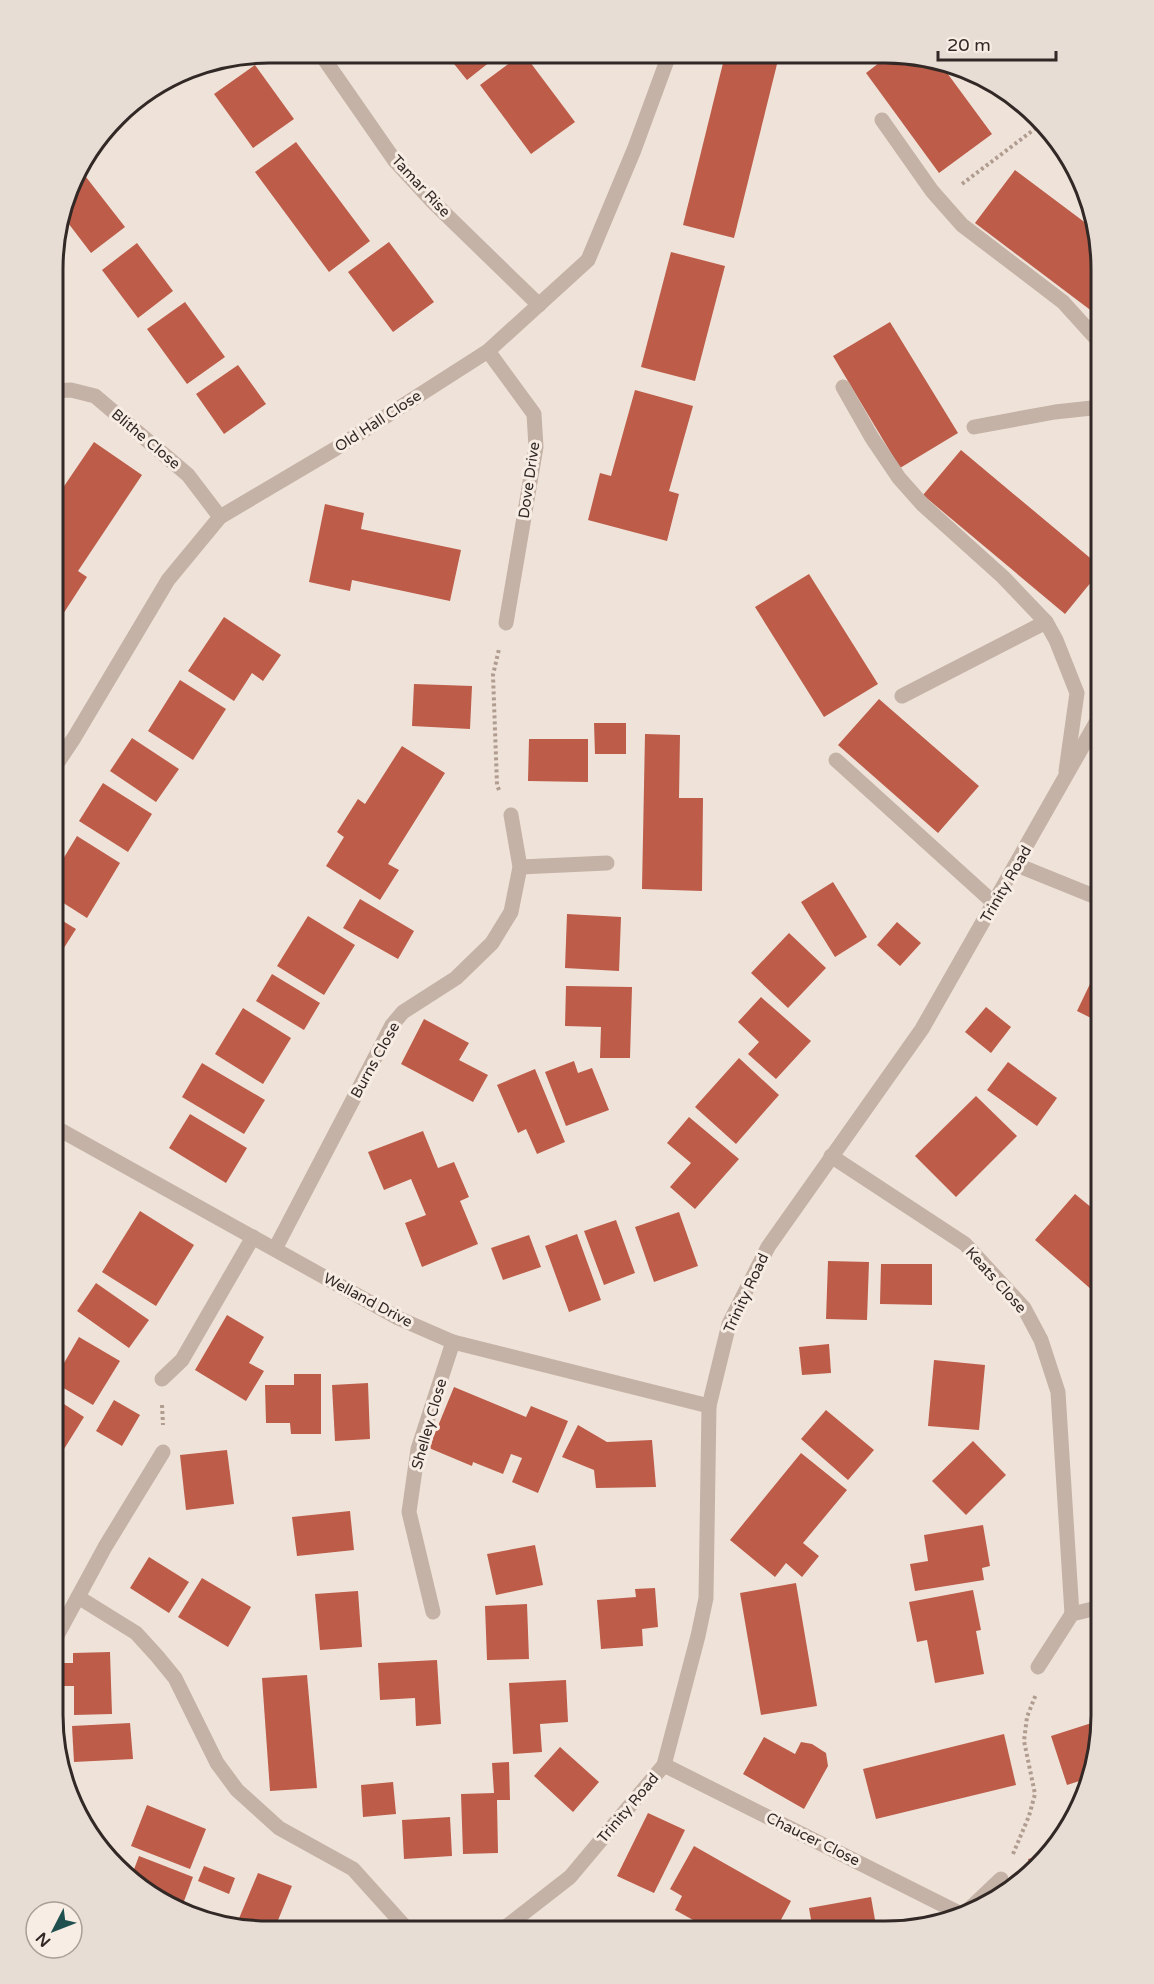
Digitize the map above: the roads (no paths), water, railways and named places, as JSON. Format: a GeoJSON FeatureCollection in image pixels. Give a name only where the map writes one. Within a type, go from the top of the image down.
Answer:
{"type":"FeatureCollection","features":[{"type":"Feature","properties":{"kind":"street","name":"Tamar Rise"},"geometry":{"type":"LineString","coordinates":[[327,63],[395,161],[432,201],[539,305]]}},
{"type":"Feature","properties":{"kind":"street","name":"Old Hall Close"},"geometry":{"type":"LineString","coordinates":[[63,754],[168,580],[220,517],[335,449],[488,351],[588,260],[634,150],[666,63]]}},
{"type":"Feature","properties":{"kind":"street"},"geometry":{"type":"LineString","coordinates":[[882,120],[940,200],[962,225],[1063,303],[1091,333]]}},
{"type":"Feature","properties":{"kind":"street","name":"Dove Drive"},"geometry":{"type":"LineString","coordinates":[[488,351],[534,414],[536,447],[506,623]]}},
{"type":"Feature","properties":{"kind":"street"},"geometry":{"type":"LineString","coordinates":[[843,387],[898,478],[923,505],[1003,577],[1046,622],[1056,640],[1077,693],[1065,779]]}},
{"type":"Feature","properties":{"kind":"street","name":"Blithe Close"},"geometry":{"type":"LineString","coordinates":[[63,390],[71,390],[95,396],[188,475],[220,517]]}},
{"type":"Feature","properties":{"kind":"street"},"geometry":{"type":"LineString","coordinates":[[974,428],[1055,412],[1091,408]]}},
{"type":"Feature","properties":{"kind":"street"},"geometry":{"type":"LineString","coordinates":[[902,696],[1046,622]]}},
{"type":"Feature","properties":{"kind":"street","name":"Trinity Road"},"geometry":{"type":"LineString","coordinates":[[514,1921],[570,1877],[664,1765],[706,1598],[709,1406],[729,1324],[768,1247],[922,1029],[1091,732]]}},
{"type":"Feature","properties":{"kind":"street"},"geometry":{"type":"LineString","coordinates":[[836,760],[995,904]]}},
{"type":"Feature","properties":{"kind":"street","name":"Burns Close"},"geometry":{"type":"LineString","coordinates":[[275,1249],[392,1025],[404,1012],[456,978],[492,943],[511,912],[520,867],[511,816]]}},
{"type":"Feature","properties":{"kind":"street"},"geometry":{"type":"LineString","coordinates":[[520,867],[607,863]]}},
{"type":"Feature","properties":{"kind":"street"},"geometry":{"type":"LineString","coordinates":[[1017,865],[1091,895]]}},
{"type":"Feature","properties":{"kind":"street","name":"Welland Drive"},"geometry":{"type":"LineString","coordinates":[[63,1132],[398,1318],[453,1342],[709,1406]]}},
{"type":"Feature","properties":{"kind":"street","name":"Keats Close"},"geometry":{"type":"LineString","coordinates":[[831,1156],[965,1244],[1024,1308],[1041,1340],[1058,1392],[1072,1614]]}},
{"type":"Feature","properties":{"kind":"street"},"geometry":{"type":"LineString","coordinates":[[162,1379],[182,1360],[254,1237]]}},
{"type":"Feature","properties":{"kind":"street","name":"Shelley Close"},"geometry":{"type":"LineString","coordinates":[[433,1612],[409,1512],[418,1449],[453,1342]]}},
{"type":"Feature","properties":{"kind":"street"},"geometry":{"type":"LineString","coordinates":[[63,1625],[105,1547],[163,1452]]}},
{"type":"Feature","properties":{"kind":"street"},"geometry":{"type":"LineString","coordinates":[[78,1597],[136,1633],[158,1656],[175,1678],[217,1763],[237,1790],[279,1828],[353,1869],[400,1921]]}},
{"type":"Feature","properties":{"kind":"street"},"geometry":{"type":"LineString","coordinates":[[1038,1667],[1072,1614],[1091,1609]]}},
{"type":"Feature","properties":{"kind":"street","name":"Chaucer Close"},"geometry":{"type":"LineString","coordinates":[[664,1765],[952,1910]]}},
{"type":"Feature","properties":{"kind":"street","name":"Chaucer Close"},"geometry":{"type":"LineString","coordinates":[[982,1896],[1001,1879]]}}]}
